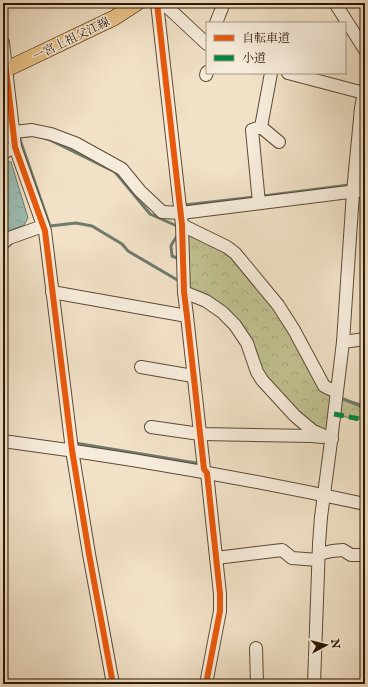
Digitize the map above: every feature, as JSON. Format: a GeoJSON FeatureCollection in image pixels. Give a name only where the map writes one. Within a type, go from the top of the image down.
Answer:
{"type":"FeatureCollection","features":[{"type":"Feature","properties":{"kind":"main road","name":"一宮上祖父江線"},"geometry":{"type":"LineString","coordinates":[[4,71],[114,18],[137,3]]}},
{"type":"Feature","properties":{"kind":"street"},"geometry":{"type":"LineString","coordinates":[[157,3],[181,219],[186,316],[204,469],[207,473],[220,594],[220,611],[206,684]]}},
{"type":"Feature","properties":{"kind":"street"},"geometry":{"type":"LineString","coordinates":[[163,3],[206,43]]}},
{"type":"Feature","properties":{"kind":"street"},"geometry":{"type":"LineString","coordinates":[[216,22],[224,3]]}},
{"type":"Feature","properties":{"kind":"street"},"geometry":{"type":"LineString","coordinates":[[335,3],[365,50]]}},
{"type":"Feature","properties":{"kind":"street"},"geometry":{"type":"LineString","coordinates":[[3,43],[4,71],[15,147],[45,231],[72,450],[89,554],[113,684]]}},
{"type":"Feature","properties":{"kind":"street"},"geometry":{"type":"LineString","coordinates":[[261,127],[271,74]]}},
{"type":"Feature","properties":{"kind":"street"},"geometry":{"type":"LineString","coordinates":[[293,74],[365,90],[361,108],[353,192],[343,342],[321,517],[318,557],[314,684]]}},
{"type":"Feature","properties":{"kind":"street"},"geometry":{"type":"LineString","coordinates":[[259,203],[252,130],[261,127]]}},
{"type":"Feature","properties":{"kind":"street"},"geometry":{"type":"LineString","coordinates":[[261,127],[279,142]]}},
{"type":"Feature","properties":{"kind":"street"},"geometry":{"type":"LineString","coordinates":[[3,138],[14,132],[32,130],[50,134],[75,143],[122,169],[140,191],[162,212],[181,219],[235,253],[278,305],[294,330],[324,386],[336,392]]}},
{"type":"Feature","properties":{"kind":"street"},"geometry":{"type":"LineString","coordinates":[[3,153],[15,147]]}},
{"type":"Feature","properties":{"kind":"street"},"geometry":{"type":"LineString","coordinates":[[181,219],[259,203],[365,190]]}},
{"type":"Feature","properties":{"kind":"street"},"geometry":{"type":"LineString","coordinates":[[3,243],[9,238],[43,226]]}},
{"type":"Feature","properties":{"kind":"street"},"geometry":{"type":"LineString","coordinates":[[52,292],[186,316]]}},
{"type":"Feature","properties":{"kind":"street"},"geometry":{"type":"LineString","coordinates":[[184,292],[206,301],[222,312],[235,325],[247,343],[257,372],[262,380],[295,416],[313,430],[332,439]]}},
{"type":"Feature","properties":{"kind":"street"},"geometry":{"type":"LineString","coordinates":[[343,342],[365,339]]}},
{"type":"Feature","properties":{"kind":"street"},"geometry":{"type":"LineString","coordinates":[[142,367],[193,376]]}},
{"type":"Feature","properties":{"kind":"street"},"geometry":{"type":"LineString","coordinates":[[151,427],[200,434],[312,436],[332,439]]}},
{"type":"Feature","properties":{"kind":"street"},"geometry":{"type":"LineString","coordinates":[[3,441],[72,450],[207,473],[365,504]]}},
{"type":"Feature","properties":{"kind":"street"},"geometry":{"type":"LineString","coordinates":[[216,558],[282,550],[292,558],[318,557],[332,551],[343,550],[351,555],[365,555]]}},
{"type":"Feature","properties":{"kind":"street"},"geometry":{"type":"LineString","coordinates":[[256,648],[257,684]]}},
{"type":"Feature","properties":{"kind":"green space"},"geometry":{"type":"Polygon","coordinates":[[[182,225],[235,253],[336,397],[365,405],[365,420],[334,415],[332,439],[278,397],[235,325],[184,292],[182,225]]]}},
{"type":"Feature","properties":{"kind":"water"},"geometry":{"type":"Polygon","coordinates":[[[4,161],[11,162],[28,218],[24,225],[3,233],[4,161]]]}},
{"type":"Feature","properties":{"kind":"waterway"},"geometry":{"type":"LineString","coordinates":[[36,135],[50,140],[115,172],[150,214],[177,226],[178,233],[171,246],[172,256],[179,259],[179,281],[128,251],[122,244],[92,226],[76,223],[50,226],[19,137],[36,135]]}},
{"type":"Feature","properties":{"kind":"waterway"},"geometry":{"type":"LineString","coordinates":[[360,184],[365,183]]}},
{"type":"Feature","properties":{"kind":"waterway"},"geometry":{"type":"LineString","coordinates":[[263,196],[349,185]]}},
{"type":"Feature","properties":{"kind":"waterway"},"geometry":{"type":"LineString","coordinates":[[184,205],[255,197]]}},
{"type":"Feature","properties":{"kind":"waterway"},"geometry":{"type":"LineString","coordinates":[[341,398],[365,408]]}},
{"type":"Feature","properties":{"kind":"waterway"},"geometry":{"type":"LineString","coordinates":[[75,443],[196,463]]}},
{"type":"Feature","properties":{"kind":"marked path"},"geometry":{"type":"LineString","coordinates":[[334,414],[365,420]]}},
{"type":"Feature","properties":{"kind":"cycle path"},"geometry":{"type":"LineString","coordinates":[[157,3],[182,225],[184,292],[204,469],[207,473],[220,594],[220,611],[206,684]]}},
{"type":"Feature","properties":{"kind":"cycle path"},"geometry":{"type":"LineString","coordinates":[[3,43],[15,147],[45,231],[72,450],[89,554],[113,684]]}}]}
